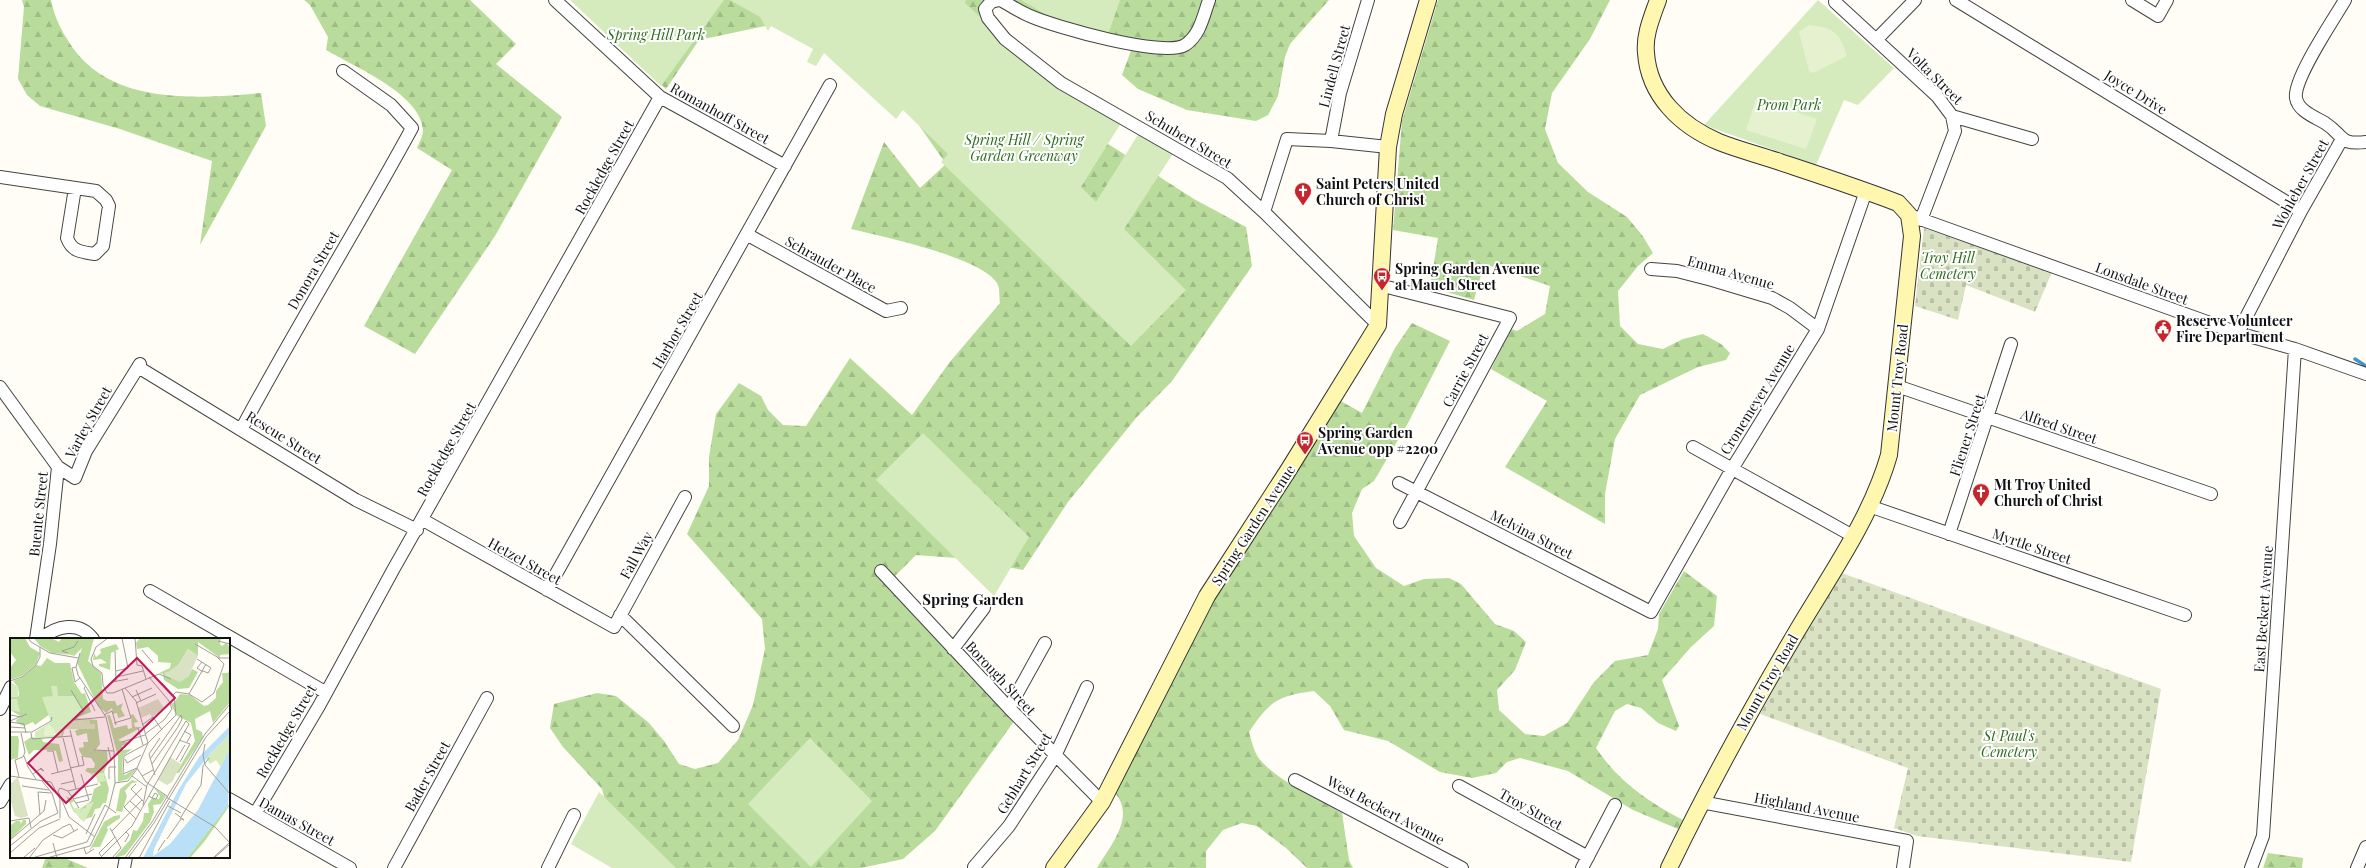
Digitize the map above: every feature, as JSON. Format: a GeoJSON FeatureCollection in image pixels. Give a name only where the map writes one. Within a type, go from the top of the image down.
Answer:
{"type":"FeatureCollection","features":[{"type":"Feature","properties":{"kind":"street","name":"Romanhoff Street"},"geometry":{"type":"LineString","coordinates":[[555,0],[660,97],[785,166]]}},
{"type":"Feature","properties":{"kind":"street","name":"Schubert Street"},"geometry":{"type":"LineString","coordinates":[[1209,0],[1199,30],[1193,39],[1176,49],[1160,49],[1096,36],[1030,16],[1000,0],[992,2],[985,9],[988,18],[1005,39],[1061,83],[1227,178],[1264,212],[1378,325]]}},
{"type":"Feature","properties":{"kind":"street","name":"Lindell Street"},"geometry":{"type":"LineString","coordinates":[[1331,140],[1340,93],[1368,0]]}},
{"type":"Feature","properties":{"kind":"street"},"geometry":{"type":"LineString","coordinates":[[1378,325],[1379,284],[1388,147],[1394,114],[1428,0]]}},
{"type":"Feature","properties":{"kind":"street"},"geometry":{"type":"LineString","coordinates":[[1658,0],[1651,19],[1645,52],[1653,83],[1668,107],[1686,124],[1719,142],[1898,203],[1915,218],[1955,131],[1952,116]]}},
{"type":"Feature","properties":{"kind":"street"},"geometry":{"type":"LineString","coordinates":[[1876,40],[1915,0]]}},
{"type":"Feature","properties":{"kind":"street","name":"Joyce Drive"},"geometry":{"type":"LineString","coordinates":[[1956,0],[2301,211]]}},
{"type":"Feature","properties":{"kind":"street"},"geometry":{"type":"LineString","coordinates":[[2132,0],[2158,16],[2167,0]]}},
{"type":"Feature","properties":{"kind":"street","name":"Wohleber Street"},"geometry":{"type":"LineString","coordinates":[[2238,333],[2301,211],[2342,139],[2334,129],[2302,109],[2296,98],[2299,80],[2345,0]]}},
{"type":"Feature","properties":{"kind":"street","name":"Volta Street"},"geometry":{"type":"LineString","coordinates":[[1835,2],[1937,96],[1952,116],[2032,139]]}},
{"type":"Feature","properties":{"kind":"street","name":"Donora Street"},"geometry":{"type":"LineString","coordinates":[[242,428],[282,354],[378,191],[412,128],[392,105],[343,71]]}},
{"type":"Feature","properties":{"kind":"street","name":"Harbor Street"},"geometry":{"type":"LineString","coordinates":[[547,590],[748,235],[830,85]]}},
{"type":"Feature","properties":{"kind":"street","name":"Rockledge Street"},"geometry":{"type":"LineString","coordinates":[[255,814],[319,706],[325,692],[660,97]]}},
{"type":"Feature","properties":{"kind":"street"},"geometry":{"type":"LineString","coordinates":[[1264,212],[1287,139],[1331,140],[1388,147]]}},
{"type":"Feature","properties":{"kind":"street"},"geometry":{"type":"LineString","coordinates":[[2342,139],[2351,144],[2366,142]]}},
{"type":"Feature","properties":{"kind":"street"},"geometry":{"type":"LineString","coordinates":[[0,177],[96,191],[102,194],[109,206],[103,246],[95,254],[77,251],[69,244],[67,238],[75,188]]}},
{"type":"Feature","properties":{"kind":"street","name":"Cronemeyer Avenue"},"geometry":{"type":"LineString","coordinates":[[1651,612],[1732,469],[1818,329],[1866,191]]}},
{"type":"Feature","properties":{"kind":"street","name":"Lonsdale Street"},"geometry":{"type":"LineString","coordinates":[[1915,218],[2238,333],[2295,349],[2366,374]]}},
{"type":"Feature","properties":{"kind":"street","name":"Mount Troy Road"},"geometry":{"type":"LineString","coordinates":[[1669,868],[1736,735],[1853,536],[1883,475],[1889,454],[1915,218]]}},
{"type":"Feature","properties":{"kind":"street","name":"Schrauder Place"},"geometry":{"type":"LineString","coordinates":[[748,235],[886,311],[901,308]]}},
{"type":"Feature","properties":{"kind":"street","name":"Emma Avenue"},"geometry":{"type":"LineString","coordinates":[[1650,269],[1677,271],[1772,298],[1790,308],[1818,329]]}},
{"type":"Feature","properties":{"kind":"street","name":"Carrie Street"},"geometry":{"type":"LineString","coordinates":[[1379,284],[1510,318],[1400,522]]}},
{"type":"Feature","properties":{"kind":"street","name":"Spring Garden Avenue"},"geometry":{"type":"LineString","coordinates":[[1054,868],[1102,802],[1207,596],[1289,469],[1378,325]]}},
{"type":"Feature","properties":{"kind":"street","name":"Fliener Street"},"geometry":{"type":"LineString","coordinates":[[1949,534],[1989,418],[2011,344]]}},
{"type":"Feature","properties":{"kind":"street","name":"East Beckert Avenue"},"geometry":{"type":"LineString","coordinates":[[2251,868],[2263,836],[2295,349]]}},
{"type":"Feature","properties":{"kind":"street","name":"Rescue Street"},"geometry":{"type":"LineString","coordinates":[[139,365],[356,500],[420,525]]}},
{"type":"Feature","properties":{"kind":"street","name":"Varley Street"},"geometry":{"type":"LineString","coordinates":[[58,466],[75,478],[86,451],[139,365]]}},
{"type":"Feature","properties":{"kind":"street","name":"Alfred Street"},"geometry":{"type":"LineString","coordinates":[[1897,386],[2212,494]]}},
{"type":"Feature","properties":{"kind":"street","name":"Buente Street"},"geometry":{"type":"LineString","coordinates":[[0,387],[58,466],[50,544],[36,638]]}},
{"type":"Feature","properties":{"kind":"street"},"geometry":{"type":"LineString","coordinates":[[1693,447],[1853,536]]}},
{"type":"Feature","properties":{"kind":"street","name":"Melvina Street"},"geometry":{"type":"LineString","coordinates":[[1400,483],[1651,612]]}},
{"type":"Feature","properties":{"kind":"street","name":"Fall Way"},"geometry":{"type":"LineString","coordinates":[[614,626],[685,497]]}},
{"type":"Feature","properties":{"kind":"street","name":"Myrtle Street"},"geometry":{"type":"LineString","coordinates":[[1869,506],[2185,615]]}},
{"type":"Feature","properties":{"kind":"street","name":"Hetzel Street"},"geometry":{"type":"LineString","coordinates":[[420,525],[614,626]]}},
{"type":"Feature","properties":{"kind":"street","name":"Borough Street"},"geometry":{"type":"LineString","coordinates":[[881,571],[1009,708],[1102,802]]}},
{"type":"Feature","properties":{"kind":"street"},"geometry":{"type":"LineString","coordinates":[[150,592],[325,692]]}},
{"type":"Feature","properties":{"kind":"street"},"geometry":{"type":"LineString","coordinates":[[953,649],[984,608]]}},
{"type":"Feature","properties":{"kind":"street"},"geometry":{"type":"LineString","coordinates":[[620,615],[733,726]]}},
{"type":"Feature","properties":{"kind":"street"},"geometry":{"type":"LineString","coordinates":[[42,638],[50,631],[63,626],[89,633],[92,638]]}},
{"type":"Feature","properties":{"kind":"street"},"geometry":{"type":"LineString","coordinates":[[1009,708],[1045,642]]}},
{"type":"Feature","properties":{"kind":"street","name":"Gebhart Street"},"geometry":{"type":"LineString","coordinates":[[974,867],[1009,826],[1055,756],[1087,687]]}},
{"type":"Feature","properties":{"kind":"street"},"geometry":{"type":"LineString","coordinates":[[0,709],[10,689]]}},
{"type":"Feature","properties":{"kind":"street","name":"Bader Street"},"geometry":{"type":"LineString","coordinates":[[394,868],[487,698]]}},
{"type":"Feature","properties":{"kind":"street","name":"West Beckert Avenue"},"geometry":{"type":"LineString","coordinates":[[1295,780],[1462,868]]}},
{"type":"Feature","properties":{"kind":"street"},"geometry":{"type":"LineString","coordinates":[[0,802],[10,786]]}},
{"type":"Feature","properties":{"kind":"street","name":"Troy Street"},"geometry":{"type":"LineString","coordinates":[[1459,786],[1585,863]]}},
{"type":"Feature","properties":{"kind":"street","name":"Damas Street"},"geometry":{"type":"LineString","coordinates":[[230,800],[350,868]]}},
{"type":"Feature","properties":{"kind":"street","name":"Highland Avenue"},"geometry":{"type":"LineString","coordinates":[[1701,802],[1907,841],[1903,868]]}},
{"type":"Feature","properties":{"kind":"street"},"geometry":{"type":"LineString","coordinates":[[1585,863],[1615,805]]}},
{"type":"Feature","properties":{"kind":"street"},"geometry":{"type":"LineString","coordinates":[[548,868],[574,814]]}},
{"type":"Feature","properties":{"kind":"street"},"geometry":{"type":"LineString","coordinates":[[2357,868],[2366,846]]}},
{"type":"Feature","properties":{"kind":"street"},"geometry":{"type":"LineString","coordinates":[[124,868],[126,858]]}},
{"type":"Feature","properties":{"kind":"green space"},"geometry":{"type":"Polygon","coordinates":[[[22,0],[51,0],[55,16],[62,30],[84,61],[104,77],[128,87],[154,93],[180,96],[208,97],[261,93],[266,126],[200,245],[212,161],[120,129],[40,106],[27,95],[18,79],[24,7],[22,0]]]}},
{"type":"Feature","properties":{"kind":"green space"},"geometry":{"type":"Polygon","coordinates":[[[304,0],[470,0],[516,44],[496,64],[562,117],[495,236],[415,354],[364,326],[452,170],[417,148],[422,137],[423,130],[419,117],[411,105],[399,93],[384,82],[326,50],[328,37],[310,5],[304,0]]]}},
{"type":"Feature","properties":{"kind":"green space","name":"Spring Hill Park"},"geometry":{"type":"Polygon","coordinates":[[[570,0],[724,0],[661,86],[570,0]]]}},
{"type":"Feature","properties":{"kind":"green space"},"geometry":{"type":"Polygon","coordinates":[[[626,0],[1329,0],[1290,44],[1285,57],[1278,96],[1268,115],[1256,121],[1187,110],[1138,89],[1122,75],[1132,48],[1001,4],[994,5],[991,13],[1015,39],[1042,62],[1103,99],[1091,133],[1194,199],[1246,227],[1252,266],[1172,381],[1136,418],[1068,502],[1023,570],[957,558],[916,555],[887,584],[1015,720],[935,831],[903,859],[861,868],[623,868],[602,789],[563,747],[550,728],[554,704],[597,693],[616,696],[649,723],[664,741],[679,764],[695,769],[718,763],[738,740],[753,705],[765,649],[762,619],[687,534],[709,486],[709,457],[716,414],[739,383],[761,396],[768,410],[783,425],[806,426],[850,358],[912,415],[949,363],[1000,303],[998,285],[989,275],[974,266],[954,257],[931,250],[851,229],[884,142],[920,188],[946,164],[914,118],[794,20],[699,40],[666,89],[605,33],[626,0]]]}},
{"type":"Feature","properties":{"kind":"green space","name":"Spring Hill / Spring Garden Greenway"},"geometry":{"type":"Polygon","coordinates":[[[730,0],[966,0],[965,3],[1058,89],[1121,123],[1081,187],[1096,202],[1139,133],[1174,152],[1124,229],[1186,290],[1131,346],[941,162],[948,154],[903,110],[896,119],[824,53],[816,66],[807,62],[813,49],[771,26],[768,31],[760,17],[730,0]]]}},
{"type":"Feature","properties":{"kind":"green space"},"geometry":{"type":"Polygon","coordinates":[[[1021,0],[1120,0],[1108,35],[1057,21],[1021,0]]]}},
{"type":"Feature","properties":{"kind":"green space"},"geometry":{"type":"Polygon","coordinates":[[[1438,0],[1610,0],[1590,39],[1552,93],[1545,129],[1558,163],[1588,192],[1627,217],[1642,235],[1653,253],[1638,266],[1618,291],[1620,326],[1638,344],[1663,349],[1683,339],[1703,334],[1721,344],[1730,353],[1726,360],[1698,367],[1640,395],[1615,439],[1605,494],[1605,524],[1505,467],[1547,401],[1491,369],[1511,329],[1517,331],[1545,314],[1550,286],[1484,264],[1474,300],[1430,287],[1438,238],[1393,230],[1402,121],[1438,0]]]}},
{"type":"Feature","properties":{"kind":"green space","name":"Prom Park"},"geometry":{"type":"Polygon","coordinates":[[[1818,0],[1894,68],[1858,105],[1844,100],[1816,165],[1704,125],[1818,0]]]}},
{"type":"Feature","properties":{"kind":"green space"},"geometry":{"type":"Polygon","coordinates":[[[1809,25],[1824,27],[1834,33],[1841,42],[1847,56],[1813,73],[1809,71],[1799,32],[1809,25]]]}},
{"type":"Feature","properties":{"kind":"green space"},"geometry":{"type":"Polygon","coordinates":[[[1756,99],[1817,119],[1806,149],[1746,130],[1756,99]]]}},
{"type":"Feature","properties":{"kind":"green space","name":"Troy Hill Cemetery"},"geometry":{"type":"Polygon","coordinates":[[[1924,228],[2052,272],[2035,312],[1966,285],[1958,320],[1915,306],[1924,228]]]}},
{"type":"Feature","properties":{"kind":"green space"},"geometry":{"type":"Polygon","coordinates":[[[1412,323],[1450,341],[1408,423],[1374,481],[1362,489],[1352,513],[1354,536],[1376,568],[1404,586],[1424,579],[1449,578],[1461,584],[1495,624],[1514,631],[1526,642],[1515,670],[1497,690],[1499,710],[1525,734],[1544,736],[1567,723],[1594,682],[1615,661],[1648,655],[1658,629],[1659,614],[1684,571],[1717,596],[1714,626],[1691,647],[1662,680],[1679,726],[1676,731],[1658,723],[1641,708],[1627,704],[1615,711],[1596,748],[1624,781],[1657,806],[1683,820],[1678,829],[1633,810],[1568,771],[1520,758],[1507,762],[1496,773],[1472,778],[1440,772],[1388,741],[1344,730],[1330,706],[1314,691],[1291,695],[1276,702],[1263,713],[1249,732],[1257,756],[1271,770],[1290,784],[1342,813],[1349,860],[1353,868],[1307,868],[1286,848],[1257,826],[1242,823],[1223,830],[1206,851],[1206,868],[1097,868],[1114,841],[1122,821],[1123,812],[1121,802],[1115,793],[1198,623],[1339,400],[1362,413],[1395,348],[1412,323]]]}},
{"type":"Feature","properties":{"kind":"green space"},"geometry":{"type":"Polygon","coordinates":[[[923,433],[1029,537],[994,596],[876,480],[923,433]]]}},
{"type":"Feature","properties":{"kind":"green space","name":"St Paul's Cemetery"},"geometry":{"type":"Polygon","coordinates":[[[1839,572],[2161,689],[2131,862],[1917,836],[1894,828],[1908,768],[1760,714],[1839,572]]]}},
{"type":"Feature","properties":{"kind":"green space"},"geometry":{"type":"Polygon","coordinates":[[[810,738],[872,801],[811,867],[748,804],[810,738]]]}},
{"type":"Feature","properties":{"kind":"green space"},"geometry":{"type":"Polygon","coordinates":[[[599,792],[676,868],[612,868],[571,844],[599,792]]]}},
{"type":"Feature","properties":{"kind":"green space"},"geometry":{"type":"Polygon","coordinates":[[[2268,853],[2303,858],[2302,868],[2263,868],[2268,853]]]}},
{"type":"Feature","properties":{"kind":"green space"},"geometry":{"type":"Polygon","coordinates":[[[46,858],[68,858],[88,868],[42,868],[46,858]]]}},
{"type":"Feature","properties":{"kind":"waterway"},"geometry":{"type":"LineString","coordinates":[[2355,359],[2366,366]]}},
{"type":"Feature","properties":{"kind":"place","name":"Saint Peters United Church of Christ"},"geometry":{"type":"Point","coordinates":[1303,206]}},
{"type":"Feature","properties":{"kind":"place","name":"Spring Garden Avenue at Mauch Street"},"geometry":{"type":"Point","coordinates":[1382,291]}},
{"type":"Feature","properties":{"kind":"place","name":"Reserve Volunteer Fire Department"},"geometry":{"type":"Point","coordinates":[2163,343]}},
{"type":"Feature","properties":{"kind":"place","name":"Spring Garden Avenue opp #2200"},"geometry":{"type":"Point","coordinates":[1305,455]}},
{"type":"Feature","properties":{"kind":"place","name":"Mt Troy United Church of Christ"},"geometry":{"type":"Point","coordinates":[1981,507]}},
{"type":"Feature","properties":{"kind":"district","name":"Spring Garden"},"geometry":{"type":"Point","coordinates":[973,599]}}]}
